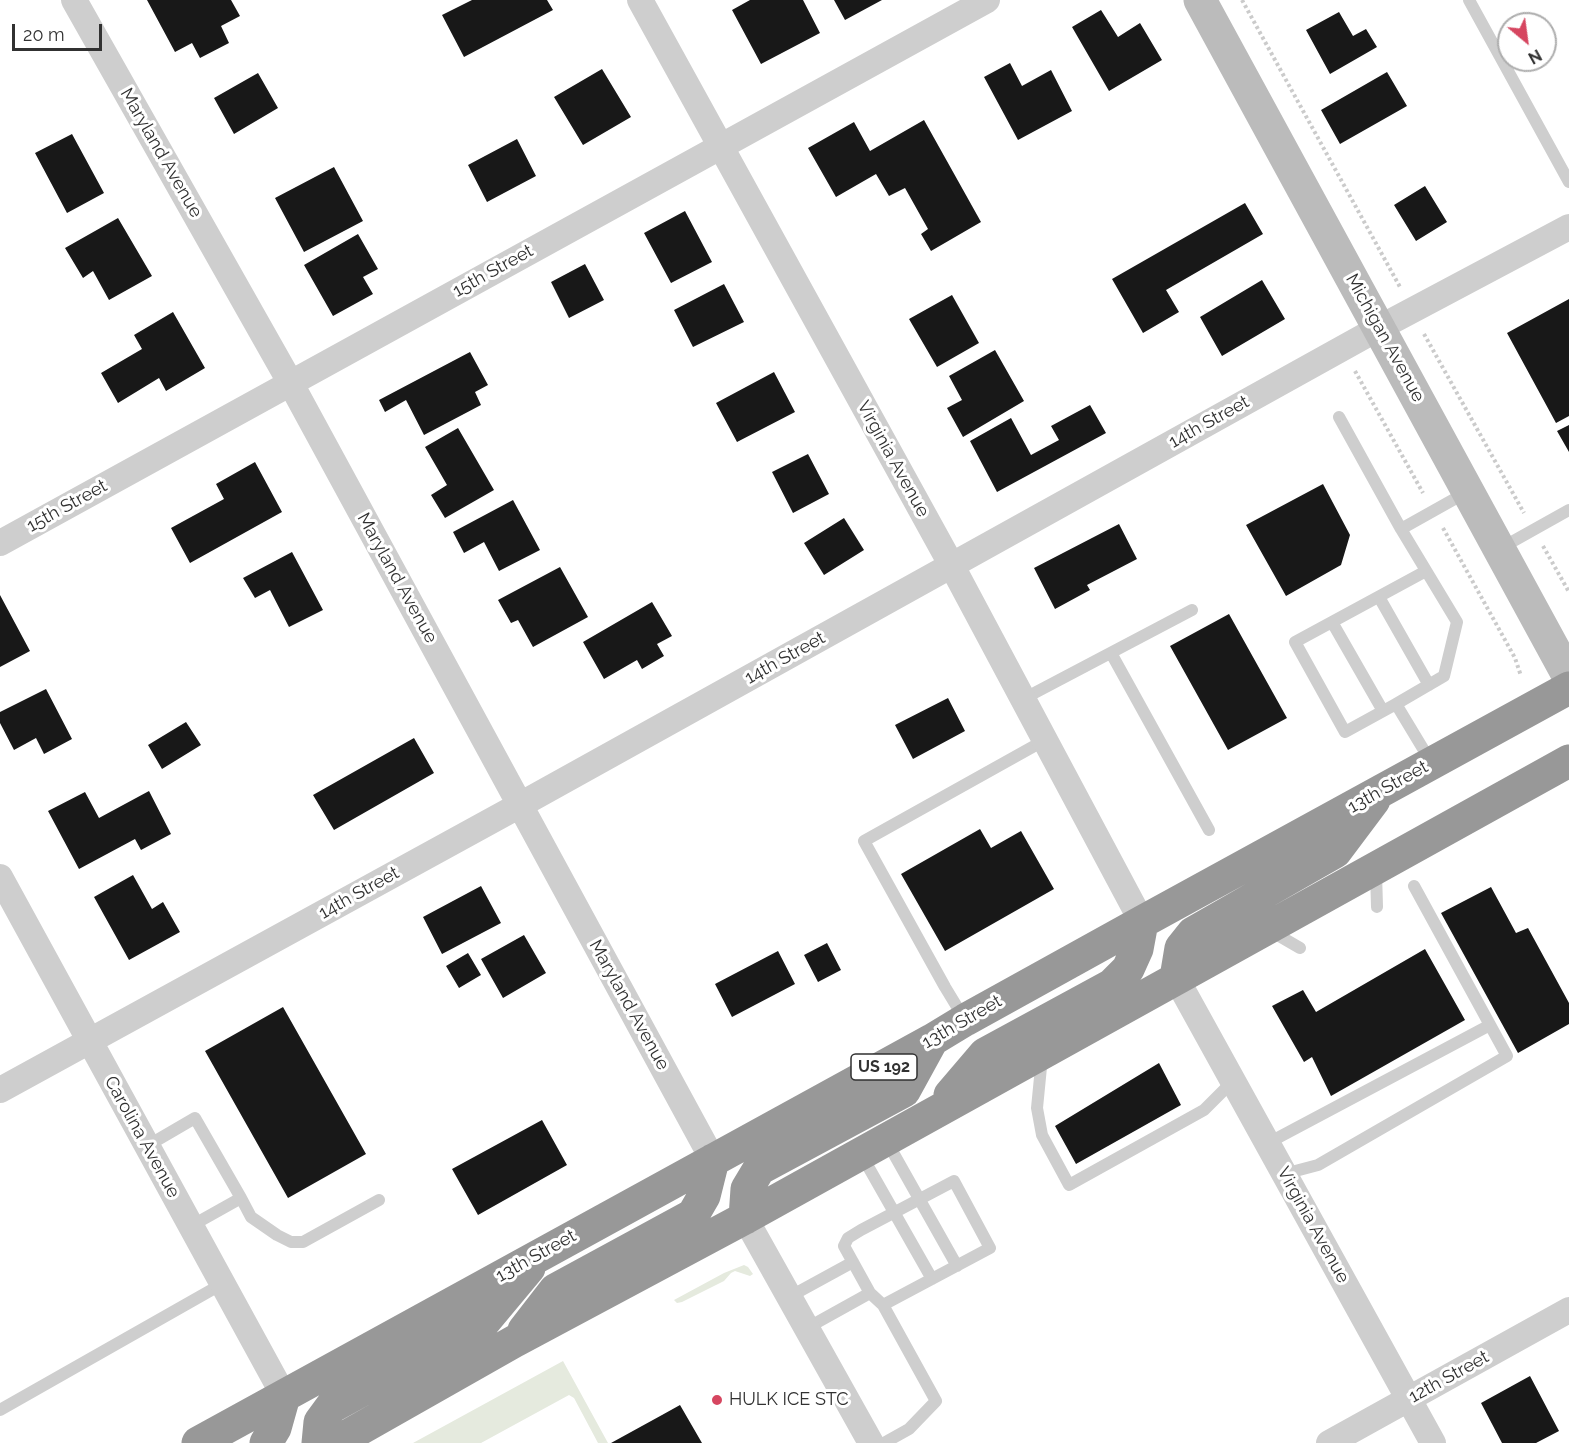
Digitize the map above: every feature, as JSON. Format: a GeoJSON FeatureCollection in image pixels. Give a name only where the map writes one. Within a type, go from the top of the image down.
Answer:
{"type":"FeatureCollection","features":[{"type":"Feature","properties":{"kind":"highway","name":"13th Street"},"geometry":{"type":"LineString","coordinates":[[198,1443],[1569,688]]}},
{"type":"Feature","properties":{"kind":"highway"},"geometry":{"type":"LineString","coordinates":[[335,1443],[515,1341],[745,1218],[1569,761]]}},
{"type":"Feature","properties":{"kind":"highway"},"geometry":{"type":"LineString","coordinates":[[1176,978],[1181,948],[1192,933],[1335,852],[1381,791]]}},
{"type":"Feature","properties":{"kind":"highway"},"geometry":{"type":"LineString","coordinates":[[935,1112],[985,1054],[1113,985],[1128,969],[1137,949],[1142,922]]}},
{"type":"Feature","properties":{"kind":"highway"},"geometry":{"type":"LineString","coordinates":[[745,1218],[747,1189],[759,1169],[904,1091],[932,1040]]}},
{"type":"Feature","properties":{"kind":"highway"},"geometry":{"type":"LineString","coordinates":[[515,1341],[555,1290],[693,1215],[704,1196],[713,1160]]}},
{"type":"Feature","properties":{"kind":"highway"},"geometry":{"type":"LineString","coordinates":[[318,1443],[320,1422],[331,1407],[484,1322],[542,1253]]}},
{"type":"Feature","properties":{"kind":"highway"},"geometry":{"type":"LineString","coordinates":[[266,1443],[275,1428],[284,1396]]}},
{"type":"Feature","properties":{"kind":"street","name":"Maryland Avenue"},"geometry":{"type":"LineString","coordinates":[[74,0],[290,382],[713,1160]]}},
{"type":"Feature","properties":{"kind":"street","name":"Virginia Avenue"},"geometry":{"type":"LineString","coordinates":[[640,0],[952,566],[1142,922]]}},
{"type":"Feature","properties":{"kind":"street","name":"15th Street"},"geometry":{"type":"LineString","coordinates":[[0,543],[987,0]]}},
{"type":"Feature","properties":{"kind":"street","name":"Michigan Avenue"},"geometry":{"type":"LineString","coordinates":[[1200,0],[1569,677]]}},
{"type":"Feature","properties":{"kind":"street","name":"14th Street"},"geometry":{"type":"LineString","coordinates":[[0,1090],[520,805],[1379,328],[1569,226]]}},
{"type":"Feature","properties":{"kind":"street","name":"Carolina Avenue"},"geometry":{"type":"LineString","coordinates":[[0,878],[284,1396]]}},
{"type":"Feature","properties":{"kind":"street","name":"Virginia Avenue"},"geometry":{"type":"LineString","coordinates":[[1176,978],[1433,1443]]}},
{"type":"Feature","properties":{"kind":"street"},"geometry":{"type":"LineString","coordinates":[[745,1218],[872,1443]]}},
{"type":"Feature","properties":{"kind":"street","name":"12th Street"},"geometry":{"type":"LineString","coordinates":[[1329,1443],[1569,1310]]}},
{"type":"Feature","properties":{"kind":"lane"},"geometry":{"type":"LineString","coordinates":[[1469,0],[1569,182]]}},
{"type":"Feature","properties":{"kind":"lane"},"geometry":{"type":"LineString","coordinates":[[1339,417],[1401,529],[1457,622],[1444,676],[1345,732],[1295,642],[1426,571]]}},
{"type":"Feature","properties":{"kind":"lane"},"geometry":{"type":"LineString","coordinates":[[1401,529],[1468,492]]}},
{"type":"Feature","properties":{"kind":"lane"},"geometry":{"type":"LineString","coordinates":[[1500,549],[1569,510]]}},
{"type":"Feature","properties":{"kind":"lane"},"geometry":{"type":"LineString","coordinates":[[1379,597],[1428,685]]}},
{"type":"Feature","properties":{"kind":"lane"},"geometry":{"type":"LineString","coordinates":[[1023,699],[1192,610]]}},
{"type":"Feature","properties":{"kind":"lane"},"geometry":{"type":"LineString","coordinates":[[1332,622],[1383,711]]}},
{"type":"Feature","properties":{"kind":"lane"},"geometry":{"type":"LineString","coordinates":[[1111,652],[1209,830]]}},
{"type":"Feature","properties":{"kind":"lane"},"geometry":{"type":"LineString","coordinates":[[1396,704],[1432,763]]}},
{"type":"Feature","properties":{"kind":"lane"},"geometry":{"type":"LineString","coordinates":[[965,1020],[864,841],[1045,740]]}},
{"type":"Feature","properties":{"kind":"lane"},"geometry":{"type":"LineString","coordinates":[[1376,867],[1377,907]]}},
{"type":"Feature","properties":{"kind":"lane"},"geometry":{"type":"LineString","coordinates":[[1284,1174],[1318,1165],[1507,1056],[1414,886]]}},
{"type":"Feature","properties":{"kind":"lane"},"geometry":{"type":"LineString","coordinates":[[1265,928],[1300,948]]}},
{"type":"Feature","properties":{"kind":"lane"},"geometry":{"type":"LineString","coordinates":[[1268,1143],[1490,1025]]}},
{"type":"Feature","properties":{"kind":"lane"},"geometry":{"type":"LineString","coordinates":[[1042,1053],[1037,1108],[1042,1135],[1069,1185],[1204,1110],[1233,1081]]}},
{"type":"Feature","properties":{"kind":"lane"},"geometry":{"type":"LineString","coordinates":[[147,1146],[195,1118],[251,1217],[291,1242],[303,1242],[379,1200]]}},
{"type":"Feature","properties":{"kind":"lane"},"geometry":{"type":"LineString","coordinates":[[873,1146],[919,1199],[957,1266]]}},
{"type":"Feature","properties":{"kind":"lane"},"geometry":{"type":"LineString","coordinates":[[873,1146],[894,1211],[932,1279]]}},
{"type":"Feature","properties":{"kind":"lane"},"geometry":{"type":"LineString","coordinates":[[883,1305],[990,1248],[954,1181],[894,1211],[848,1238],[844,1246],[870,1293],[883,1305],[936,1401],[909,1429],[884,1443]]}},
{"type":"Feature","properties":{"kind":"lane"},"geometry":{"type":"LineString","coordinates":[[191,1226],[240,1198]]}},
{"type":"Feature","properties":{"kind":"lane"},"geometry":{"type":"LineString","coordinates":[[789,1298],[853,1262]]}},
{"type":"Feature","properties":{"kind":"lane"},"geometry":{"type":"LineString","coordinates":[[0,1410],[222,1284]]}},
{"type":"Feature","properties":{"kind":"lane"},"geometry":{"type":"LineString","coordinates":[[807,1328],[870,1293]]}},
{"type":"Feature","properties":{"kind":"shaded area"},"geometry":{"type":"Polygon","coordinates":[[[744,1265],[753,1274],[750,1276],[735,1271],[724,1281],[682,1302],[677,1303],[674,1300],[724,1273],[744,1265]]]}},
{"type":"Feature","properties":{"kind":"shaded area"},"geometry":{"type":"Polygon","coordinates":[[[563,1361],[608,1443],[598,1443],[574,1398],[569,1395],[481,1443],[413,1443],[563,1361]]]}},
{"type":"Feature","properties":{"kind":"building"},"geometry":{"type":"Polygon","coordinates":[[[147,0],[231,0],[240,16],[221,26],[229,43],[200,58],[192,43],[175,52],[147,0]]]}},
{"type":"Feature","properties":{"kind":"building"},"geometry":{"type":"Polygon","coordinates":[[[472,0],[547,0],[553,10],[464,57],[442,15],[472,0]]]}},
{"type":"Feature","properties":{"kind":"building"},"geometry":{"type":"Polygon","coordinates":[[[750,0],[803,0],[820,33],[761,64],[732,10],[750,0]]]}},
{"type":"Feature","properties":{"kind":"building"},"geometry":{"type":"Polygon","coordinates":[[[834,0],[882,0],[845,20],[834,0]]]}},
{"type":"Feature","properties":{"kind":"building"},"geometry":{"type":"Polygon","coordinates":[[[1101,10],[1118,37],[1140,23],[1162,60],[1109,91],[1072,27],[1101,10]]]}},
{"type":"Feature","properties":{"kind":"building"},"geometry":{"type":"Polygon","coordinates":[[[1339,12],[1353,36],[1366,29],[1377,47],[1330,74],[1306,30],[1339,12]]]}},
{"type":"Feature","properties":{"kind":"building"},"geometry":{"type":"Polygon","coordinates":[[[1010,63],[1022,86],[1051,70],[1072,111],[1018,140],[984,77],[1010,63]]]}},
{"type":"Feature","properties":{"kind":"building"},"geometry":{"type":"Polygon","coordinates":[[[602,69],[631,117],[583,145],[554,97],[602,69]]]}},
{"type":"Feature","properties":{"kind":"building"},"geometry":{"type":"Polygon","coordinates":[[[1387,72],[1407,106],[1340,144],[1321,110],[1387,72]]]}},
{"type":"Feature","properties":{"kind":"building"},"geometry":{"type":"Polygon","coordinates":[[[258,73],[278,108],[234,134],[214,98],[258,73]]]}},
{"type":"Feature","properties":{"kind":"building"},"geometry":{"type":"Polygon","coordinates":[[[924,120],[981,222],[931,251],[921,234],[928,229],[905,188],[889,196],[876,174],[836,197],[808,148],[854,122],[870,151],[924,120]]]}},
{"type":"Feature","properties":{"kind":"building"},"geometry":{"type":"Polygon","coordinates":[[[72,134],[104,193],[67,213],[35,153],[72,134]]]}},
{"type":"Feature","properties":{"kind":"building"},"geometry":{"type":"Polygon","coordinates":[[[517,139],[536,176],[487,202],[468,165],[517,139]]]}},
{"type":"Feature","properties":{"kind":"building"},"geometry":{"type":"Polygon","coordinates":[[[334,167],[363,221],[304,252],[275,198],[334,167]]]}},
{"type":"Feature","properties":{"kind":"building"},"geometry":{"type":"Polygon","coordinates":[[[1425,186],[1447,222],[1416,241],[1394,205],[1425,186]]]}},
{"type":"Feature","properties":{"kind":"building"},"geometry":{"type":"Polygon","coordinates":[[[1245,203],[1263,234],[1166,290],[1179,312],[1143,333],[1112,279],[1245,203]]]}},
{"type":"Feature","properties":{"kind":"building"},"geometry":{"type":"Polygon","coordinates":[[[685,211],[712,262],[671,283],[644,233],[685,211]]]}},
{"type":"Feature","properties":{"kind":"building"},"geometry":{"type":"Polygon","coordinates":[[[118,218],[152,276],[109,300],[93,271],[83,278],[65,248],[118,218]]]}},
{"type":"Feature","properties":{"kind":"building"},"geometry":{"type":"Polygon","coordinates":[[[358,234],[378,269],[363,277],[373,294],[333,316],[304,265],[358,234]]]}},
{"type":"Feature","properties":{"kind":"building"},"geometry":{"type":"Polygon","coordinates":[[[585,264],[604,300],[569,318],[551,282],[585,264]]]}},
{"type":"Feature","properties":{"kind":"building"},"geometry":{"type":"Polygon","coordinates":[[[1262,280],[1285,319],[1222,356],[1200,317],[1262,280]]]}},
{"type":"Feature","properties":{"kind":"building"},"geometry":{"type":"Polygon","coordinates":[[[724,284],[744,322],[693,347],[674,310],[724,284]]]}},
{"type":"Feature","properties":{"kind":"building"},"geometry":{"type":"Polygon","coordinates":[[[952,295],[979,343],[937,367],[909,319],[952,295]]]}},
{"type":"Feature","properties":{"kind":"building"},"geometry":{"type":"Polygon","coordinates":[[[1569,299],[1569,416],[1556,423],[1507,333],[1569,299]]]}},
{"type":"Feature","properties":{"kind":"building"},"geometry":{"type":"Polygon","coordinates":[[[173,312],[205,368],[166,391],[159,378],[118,403],[101,373],[142,349],[134,335],[173,312]]]}},
{"type":"Feature","properties":{"kind":"building"},"geometry":{"type":"Polygon","coordinates":[[[995,350],[1024,401],[963,437],[947,408],[962,400],[949,376],[995,350]]]}},
{"type":"Feature","properties":{"kind":"building"},"geometry":{"type":"Polygon","coordinates":[[[470,352],[488,385],[475,392],[481,405],[424,435],[406,400],[385,412],[379,400],[470,352]]]}},
{"type":"Feature","properties":{"kind":"building"},"geometry":{"type":"Polygon","coordinates":[[[774,372],[795,412],[737,442],[716,403],[774,372]]]}},
{"type":"Feature","properties":{"kind":"building"},"geometry":{"type":"Polygon","coordinates":[[[1090,405],[1106,433],[997,492],[970,441],[1011,418],[1031,455],[1059,440],[1051,426],[1090,405]]]}},
{"type":"Feature","properties":{"kind":"building"},"geometry":{"type":"Polygon","coordinates":[[[1569,425],[1569,452],[1557,431],[1569,425]]]}},
{"type":"Feature","properties":{"kind":"building"},"geometry":{"type":"Polygon","coordinates":[[[458,428],[494,490],[445,518],[431,495],[447,485],[425,447],[458,428]]]}},
{"type":"Feature","properties":{"kind":"building"},"geometry":{"type":"Polygon","coordinates":[[[808,454],[829,494],[793,513],[772,472],[808,454]]]}},
{"type":"Feature","properties":{"kind":"building"},"geometry":{"type":"Polygon","coordinates":[[[255,462],[282,512],[190,563],[171,528],[224,499],[216,484],[255,462]]]}},
{"type":"Feature","properties":{"kind":"building"},"geometry":{"type":"Polygon","coordinates":[[[1323,484],[1350,535],[1341,565],[1286,596],[1246,525],[1323,484]]]}},
{"type":"Feature","properties":{"kind":"building"},"geometry":{"type":"Polygon","coordinates":[[[513,500],[540,550],[499,571],[484,542],[464,553],[453,532],[513,500]]]}},
{"type":"Feature","properties":{"kind":"building"},"geometry":{"type":"Polygon","coordinates":[[[844,518],[864,550],[824,575],[804,543],[844,518]]]}},
{"type":"Feature","properties":{"kind":"building"},"geometry":{"type":"Polygon","coordinates":[[[1119,524],[1137,559],[1087,585],[1090,590],[1055,609],[1034,568],[1119,524]]]}},
{"type":"Feature","properties":{"kind":"building"},"geometry":{"type":"Polygon","coordinates":[[[292,552],[323,610],[289,627],[270,590],[255,598],[243,578],[292,552]]]}},
{"type":"Feature","properties":{"kind":"building"},"geometry":{"type":"Polygon","coordinates":[[[560,567],[588,617],[533,647],[518,620],[511,623],[498,600],[560,567]]]}},
{"type":"Feature","properties":{"kind":"building"},"geometry":{"type":"Polygon","coordinates":[[[0,595],[30,651],[0,667],[0,595]]]}},
{"type":"Feature","properties":{"kind":"building"},"geometry":{"type":"Polygon","coordinates":[[[652,602],[672,636],[657,644],[664,656],[642,669],[637,660],[604,679],[583,642],[652,602]]]}},
{"type":"Feature","properties":{"kind":"building"},"geometry":{"type":"Polygon","coordinates":[[[1229,614],[1287,718],[1228,750],[1170,646],[1229,614]]]}},
{"type":"Feature","properties":{"kind":"building"},"geometry":{"type":"Polygon","coordinates":[[[46,689],[72,739],[44,754],[36,738],[14,750],[0,723],[0,712],[46,689]]]}},
{"type":"Feature","properties":{"kind":"building"},"geometry":{"type":"Polygon","coordinates":[[[948,698],[965,731],[913,759],[895,725],[948,698]]]}},
{"type":"Feature","properties":{"kind":"building"},"geometry":{"type":"Polygon","coordinates":[[[186,722],[201,745],[162,769],[148,745],[186,722]]]}},
{"type":"Feature","properties":{"kind":"building"},"geometry":{"type":"Polygon","coordinates":[[[414,738],[434,773],[334,830],[313,795],[414,738]]]}},
{"type":"Feature","properties":{"kind":"building"},"geometry":{"type":"Polygon","coordinates":[[[149,791],[171,834],[141,850],[135,839],[79,869],[48,811],[85,792],[99,818],[149,791]]]}},
{"type":"Feature","properties":{"kind":"building"},"geometry":{"type":"Polygon","coordinates":[[[980,829],[991,848],[1021,831],[1054,889],[945,951],[901,874],[980,829]]]}},
{"type":"Feature","properties":{"kind":"building"},"geometry":{"type":"Polygon","coordinates":[[[133,875],[152,909],[163,902],[180,932],[129,960],[94,897],[133,875]]]}},
{"type":"Feature","properties":{"kind":"building"},"geometry":{"type":"Polygon","coordinates":[[[481,886],[501,923],[442,954],[423,917],[481,886]]]}},
{"type":"Feature","properties":{"kind":"building"},"geometry":{"type":"Polygon","coordinates":[[[1491,887],[1516,933],[1528,928],[1569,1003],[1569,1024],[1518,1053],[1441,913],[1491,887]]]}},
{"type":"Feature","properties":{"kind":"building"},"geometry":{"type":"Polygon","coordinates":[[[524,935],[546,973],[503,998],[481,959],[524,935]]]}},
{"type":"Feature","properties":{"kind":"building"},"geometry":{"type":"Polygon","coordinates":[[[827,943],[841,970],[818,982],[804,955],[827,943]]]}},
{"type":"Feature","properties":{"kind":"building"},"geometry":{"type":"Polygon","coordinates":[[[1425,949],[1465,1020],[1331,1096],[1312,1057],[1304,1062],[1272,1006],[1303,990],[1316,1012],[1425,949]]]}},
{"type":"Feature","properties":{"kind":"building"},"geometry":{"type":"Polygon","coordinates":[[[778,951],[795,984],[732,1017],[715,984],[778,951]]]}},
{"type":"Feature","properties":{"kind":"building"},"geometry":{"type":"Polygon","coordinates":[[[468,953],[481,975],[459,988],[446,966],[468,953]]]}},
{"type":"Feature","properties":{"kind":"building"},"geometry":{"type":"Polygon","coordinates":[[[283,1007],[366,1154],[288,1198],[205,1051],[283,1007]]]}},
{"type":"Feature","properties":{"kind":"building"},"geometry":{"type":"Polygon","coordinates":[[[1159,1063],[1181,1105],[1076,1164],[1055,1126],[1159,1063]]]}},
{"type":"Feature","properties":{"kind":"building"},"geometry":{"type":"Polygon","coordinates":[[[542,1120],[567,1165],[478,1215],[452,1169],[542,1120]]]}},
{"type":"Feature","properties":{"kind":"building"},"geometry":{"type":"Polygon","coordinates":[[[1530,1376],[1559,1431],[1536,1443],[1502,1443],[1481,1403],[1530,1376]]]}},
{"type":"Feature","properties":{"kind":"building"},"geometry":{"type":"Polygon","coordinates":[[[680,1405],[702,1443],[611,1443],[662,1415],[680,1405]]]}},
{"type":"Feature","properties":{"kind":"place","name":"HULK ICE STC"},"geometry":{"type":"Point","coordinates":[717,1400]}}]}
